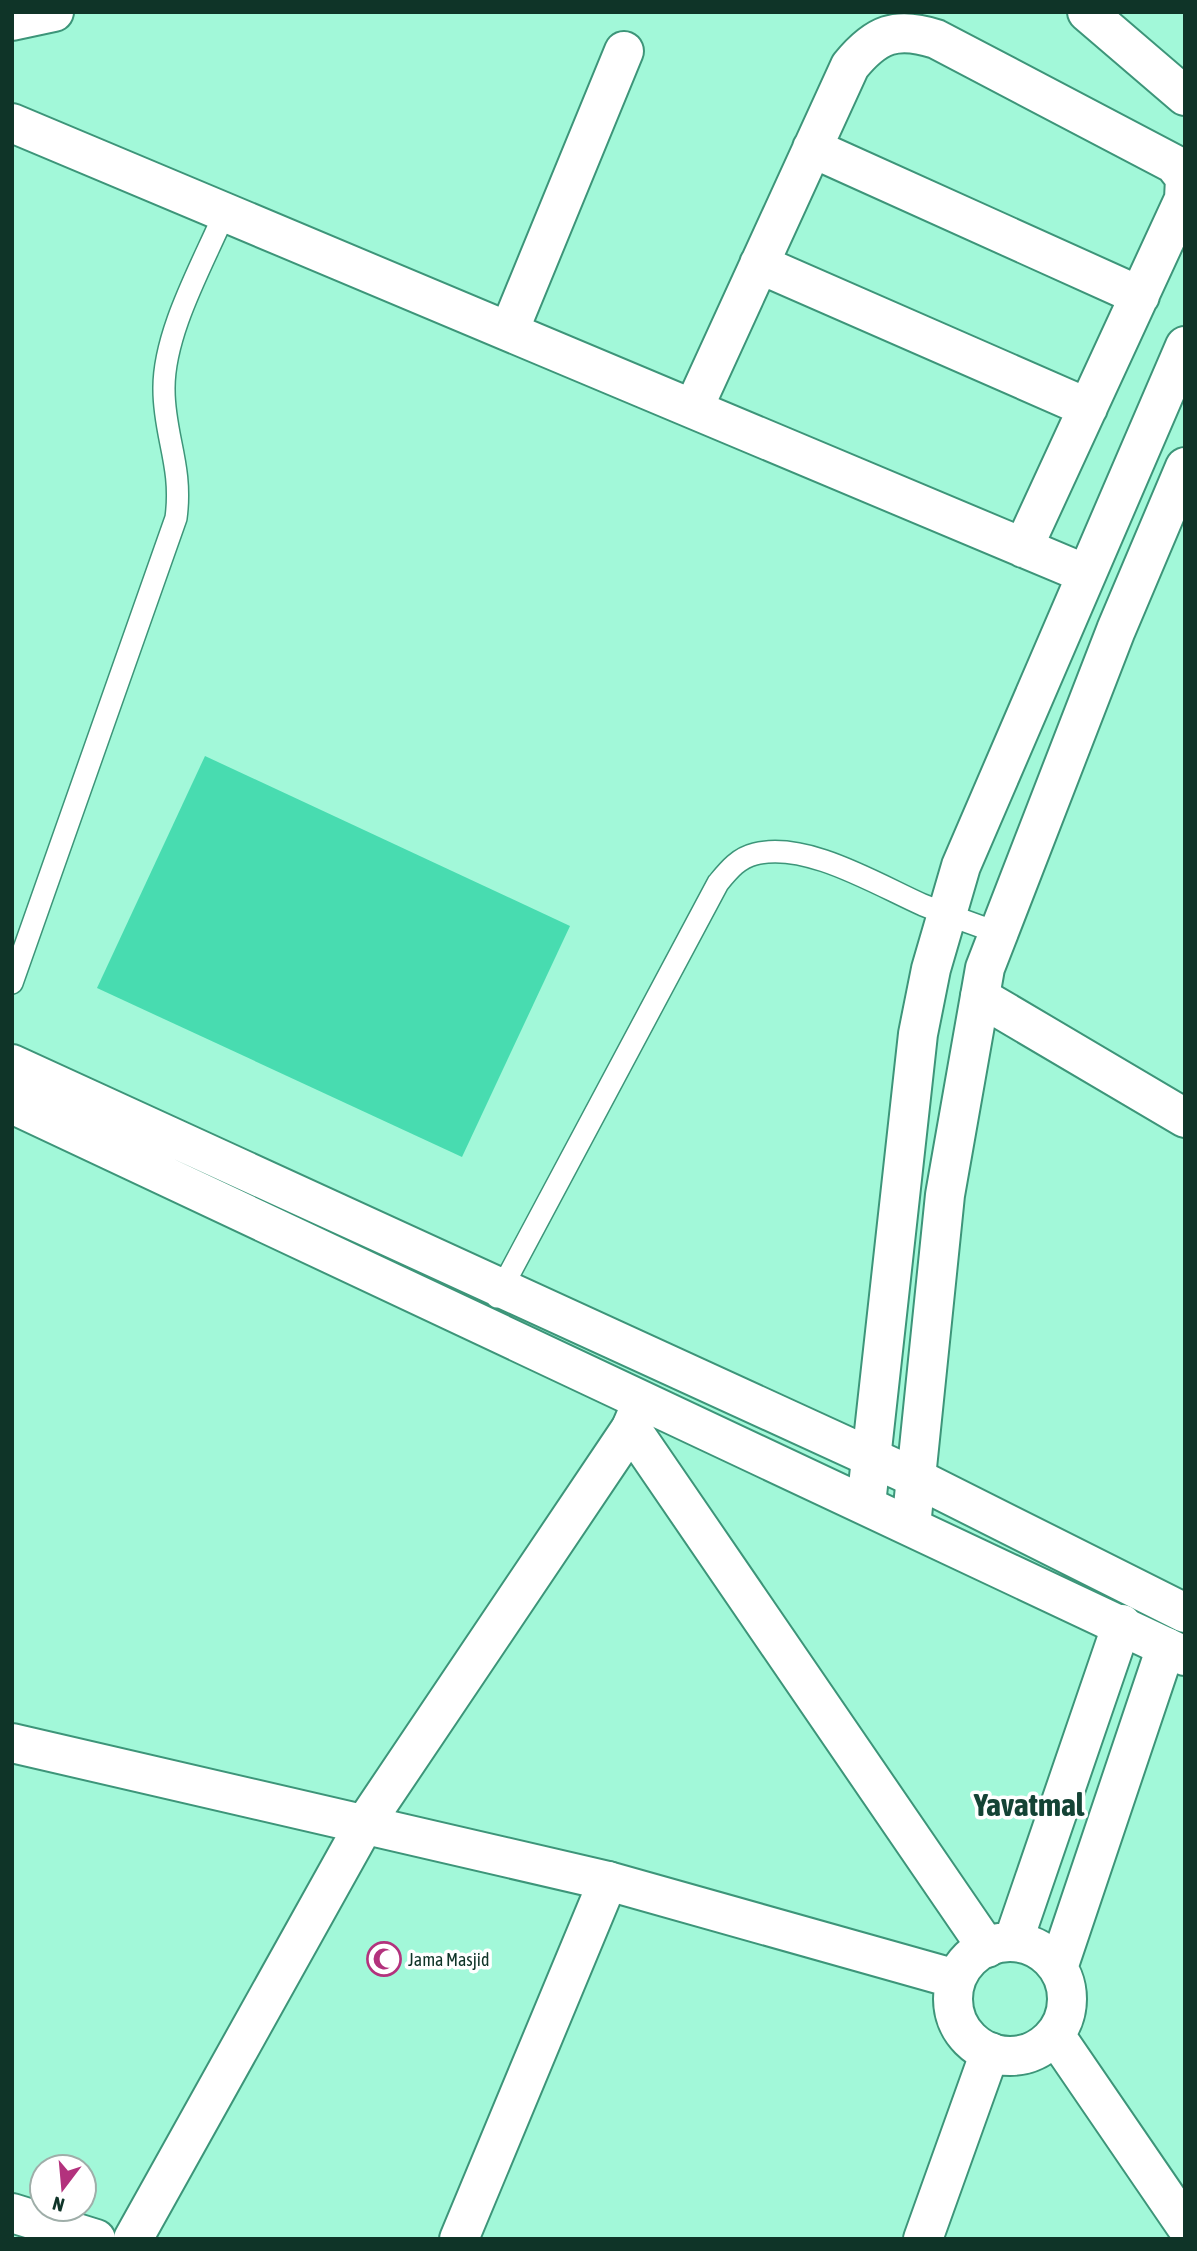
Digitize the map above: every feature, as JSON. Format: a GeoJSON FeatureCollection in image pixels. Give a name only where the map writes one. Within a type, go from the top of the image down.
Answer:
{"type":"FeatureCollection","features":[{"type":"Feature","properties":{"kind":"street"},"geometry":{"type":"LineString","coordinates":[[1087,12],[1185,96]]}},
{"type":"Feature","properties":{"kind":"street"},"geometry":{"type":"LineString","coordinates":[[694,407],[850,66],[863,50],[882,35],[916,32],[936,39],[1174,164],[1185,178],[1184,199],[1023,548]]}},
{"type":"Feature","properties":{"kind":"street"},"geometry":{"type":"LineString","coordinates":[[509,331],[624,51]]}},
{"type":"Feature","properties":{"kind":"street"},"geometry":{"type":"LineString","coordinates":[[12,123],[1087,574]]}},
{"type":"Feature","properties":{"kind":"street"},"geometry":{"type":"LineString","coordinates":[[812,148],[1140,296]]}},
{"type":"Feature","properties":{"kind":"street"},"geometry":{"type":"LineString","coordinates":[[759,264],[1088,408]]}},
{"type":"Feature","properties":{"kind":"street"},"geometry":{"type":"LineString","coordinates":[[866,1504],[918,1034],[947,915],[961,866],[1185,346]]}},
{"type":"Feature","properties":{"kind":"street"},"geometry":{"type":"LineString","coordinates":[[911,1526],[945,1195],[985,968],[1116,630],[1185,467]]}},
{"type":"Feature","properties":{"kind":"street"},"geometry":{"type":"LineString","coordinates":[[980,997],[1185,1118]]}},
{"type":"Feature","properties":{"kind":"street"},"geometry":{"type":"LineString","coordinates":[[12,1064],[870,1460],[916,1478],[1184,1609],[1175,1652],[1058,1968]]}},
{"type":"Feature","properties":{"kind":"street"},"geometry":{"type":"LineString","coordinates":[[12,1104],[483,1324],[637,1415],[866,1504],[1122,1624],[1175,1652]]}},
{"type":"Feature","properties":{"kind":"street"},"geometry":{"type":"LineString","coordinates":[[133,2239],[364,1825],[637,1415]]}},
{"type":"Feature","properties":{"kind":"street"},"geometry":{"type":"LineString","coordinates":[[637,1415],[1000,1945]]}},
{"type":"Feature","properties":{"kind":"street"},"geometry":{"type":"LineString","coordinates":[[1000,1945],[1122,1624]]}},
{"type":"Feature","properties":{"kind":"street"},"geometry":{"type":"LineString","coordinates":[[12,1743],[608,1881],[957,1979]]}},
{"type":"Feature","properties":{"kind":"street"},"geometry":{"type":"LineString","coordinates":[[459,2239],[608,1881]]}},
{"type":"Feature","properties":{"kind":"street"},"geometry":{"type":"LineString","coordinates":[[1000,1945],[1030,1946],[1046,1955],[1058,1968],[1065,1984],[1068,2002],[1064,2019],[1055,2035],[1042,2047],[1026,2054],[1008,2056],[990,2052],[974,2043],[962,2030],[955,2014],[953,1997],[957,1979],[965,1964],[1000,1945]]}},
{"type":"Feature","properties":{"kind":"street"},"geometry":{"type":"LineString","coordinates":[[1055,2035],[1185,2225]]}},
{"type":"Feature","properties":{"kind":"street"},"geometry":{"type":"LineString","coordinates":[[923,2239],[990,2052]]}},
{"type":"Feature","properties":{"kind":"street"},"geometry":{"type":"LineString","coordinates":[[12,2213],[96,2239]]}},
{"type":"Feature","properties":{"kind":"lane"},"geometry":{"type":"LineString","coordinates":[[12,983],[177,518],[180,492],[163,392],[165,365],[172,337],[225,212]]}},
{"type":"Feature","properties":{"kind":"lane"},"geometry":{"type":"LineString","coordinates":[[483,1324],[718,883],[737,862],[754,854],[783,851],[814,857],[947,915],[999,933]]}},
{"type":"Feature","properties":{"kind":"green space"},"geometry":{"type":"Polygon","coordinates":[[[205,756],[570,926],[462,1157],[97,988],[205,756]]]}},
{"type":"Feature","properties":{"kind":"place","name":"Jama Masjid"},"geometry":{"type":"Point","coordinates":[384,1959]}},
{"type":"Feature","properties":{"kind":"district","name":"Yavatmal"},"geometry":{"type":"Point","coordinates":[1029,1804]}}]}
